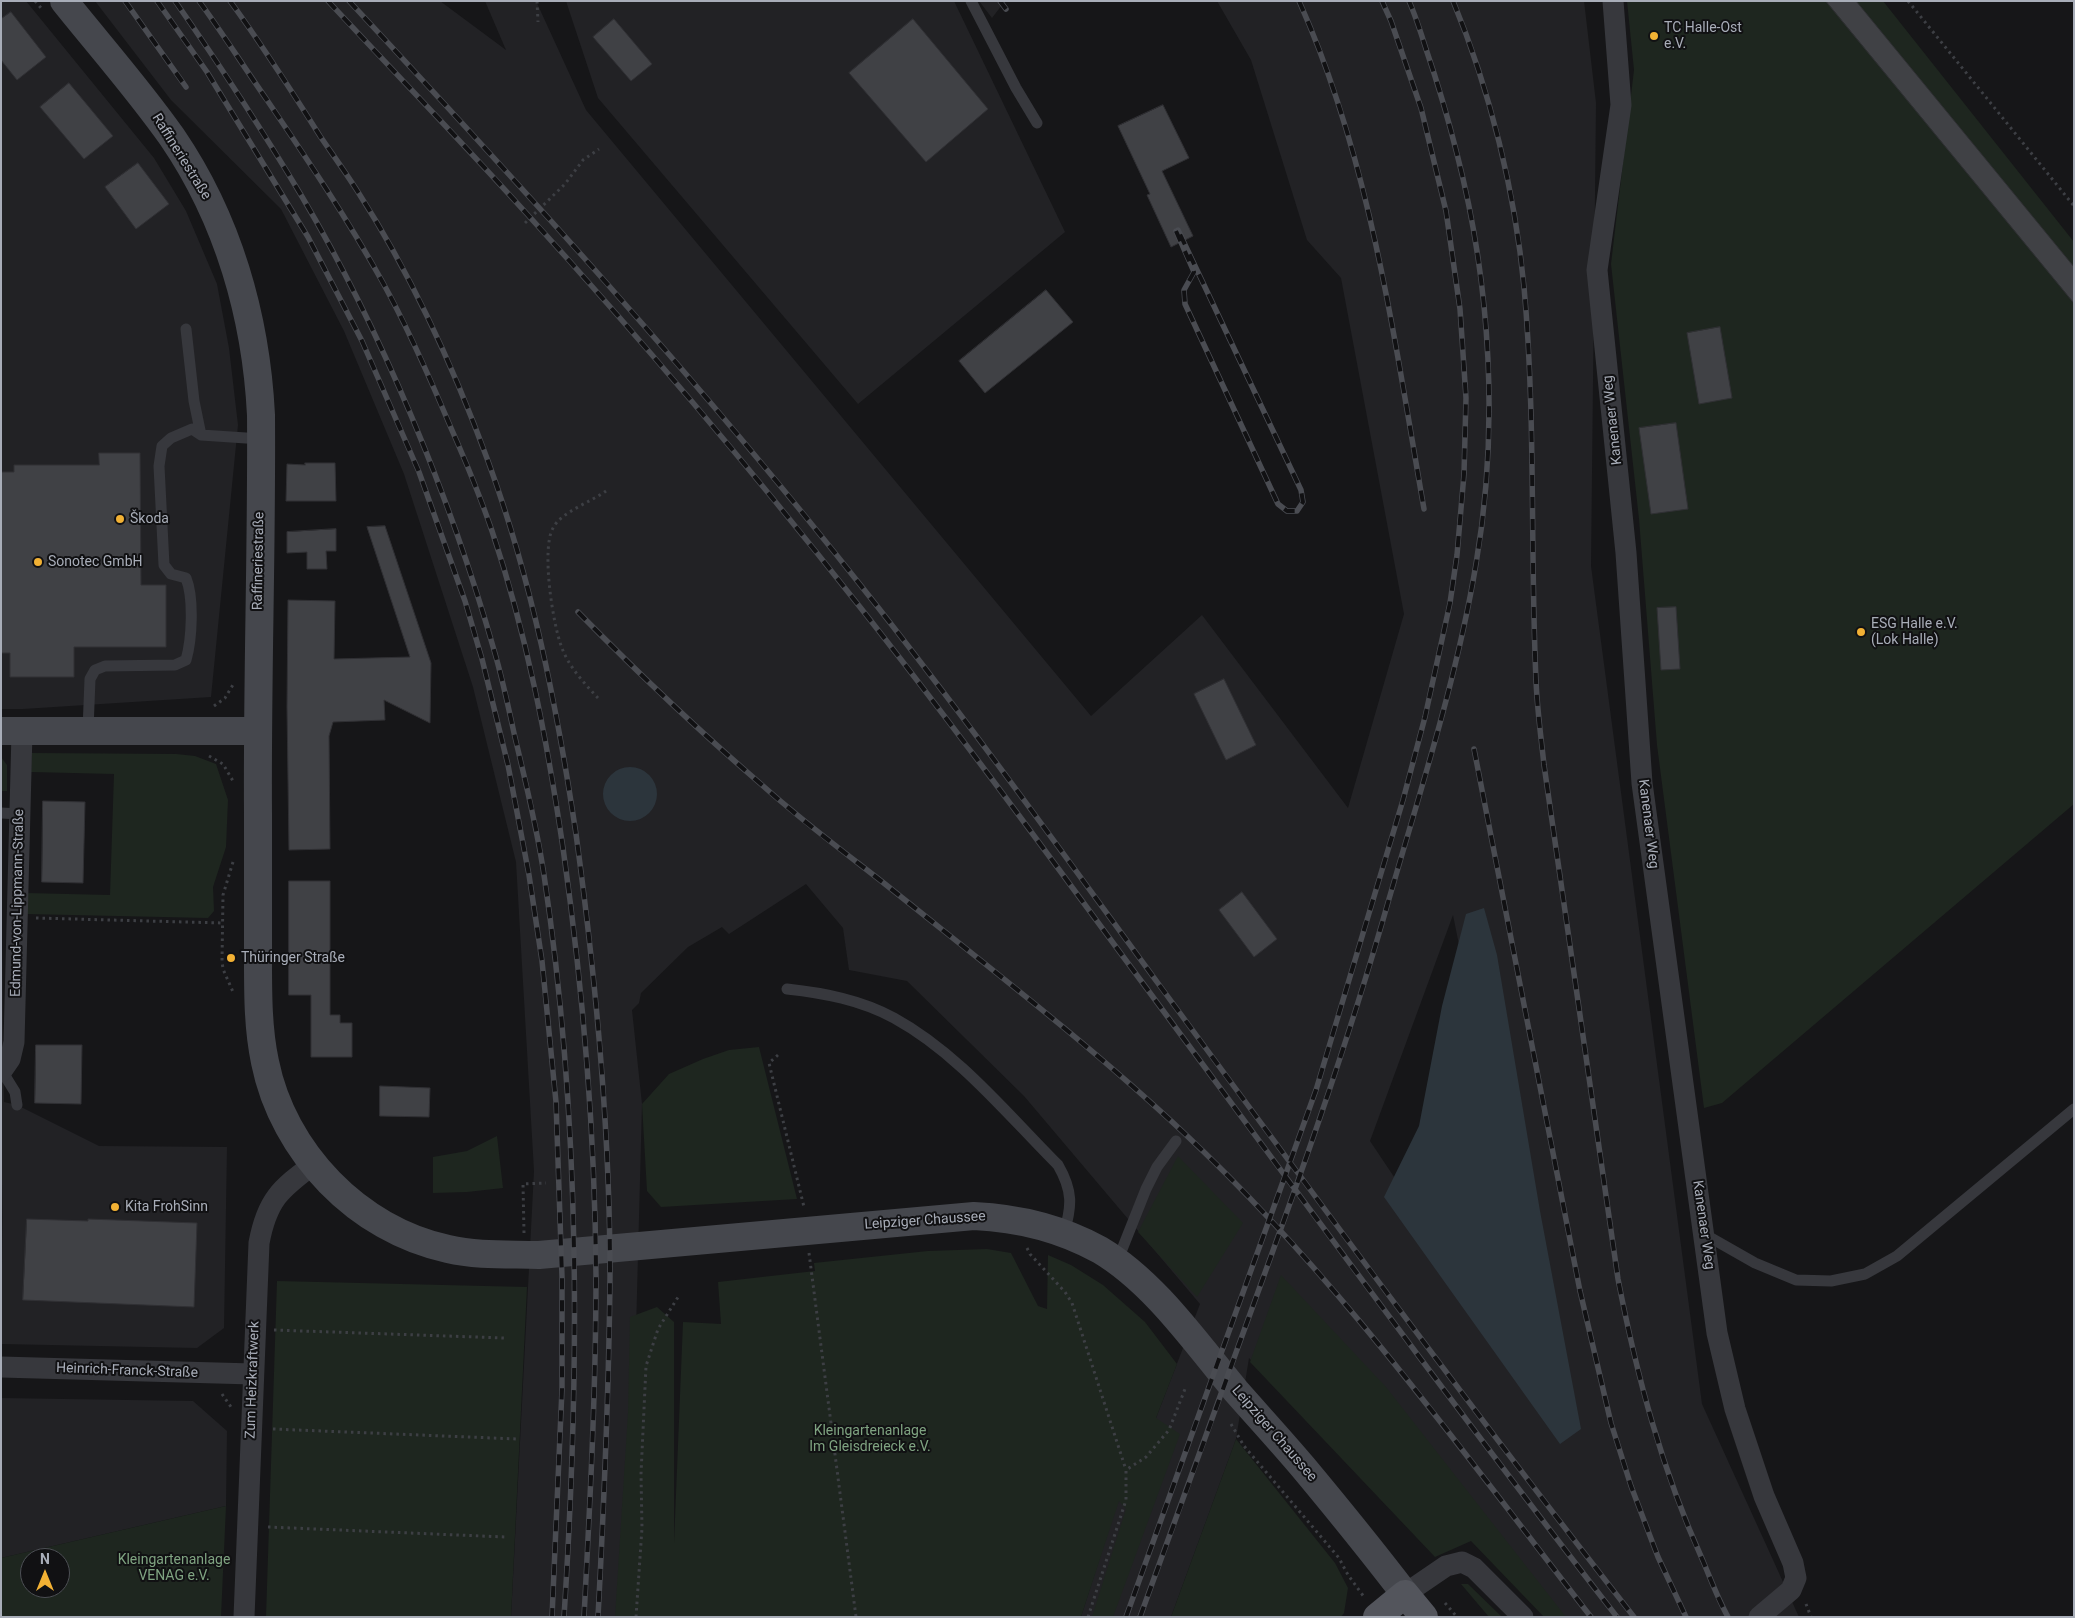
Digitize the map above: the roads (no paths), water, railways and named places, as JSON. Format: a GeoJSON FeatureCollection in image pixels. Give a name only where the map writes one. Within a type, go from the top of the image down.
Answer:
{"type":"FeatureCollection","features":[{"type":"Feature","properties":{"kind":"main road","name":"Raffineriestraße"},"geometry":{"type":"LineString","coordinates":[[64,1],[148,104],[194,172],[224,235],[247,310],[254,342],[259,380],[261,439],[258,731],[258,984],[261,1041],[265,1064],[276,1099],[293,1134],[314,1164]]}},
{"type":"Feature","properties":{"kind":"main road"},"geometry":{"type":"LineString","coordinates":[[12,732],[88,730],[258,731]]}},
{"type":"Feature","properties":{"kind":"main road","name":"Leipziger Chaussee"},"geometry":{"type":"LineString","coordinates":[[314,1164],[339,1192],[356,1206],[395,1230],[420,1241],[447,1249],[481,1254],[539,1255],[974,1216],[1021,1220],[1064,1234],[1100,1251],[1140,1281],[1186,1330],[1304,1468],[1415,1587],[1424,1617]]}},
{"type":"Feature","properties":{"kind":"main road"},"geometry":{"type":"LineString","coordinates":[[1378,1616],[1415,1587]]}},
{"type":"Feature","properties":{"kind":"street","name":"Kanenaer Weg"},"geometry":{"type":"LineString","coordinates":[[1613,1],[1621,105],[1597,270],[1626,553],[1642,783],[1717,1333],[1735,1410],[1764,1496],[1793,1563],[1796,1578],[1791,1590],[1759,1617]]}},
{"type":"Feature","properties":{"kind":"street","name":"Edmund-von-Lippmann-Straße"},"geometry":{"type":"LineString","coordinates":[[2,1071],[10,1059],[14,1042],[10,927],[12,732]]}},
{"type":"Feature","properties":{"kind":"street","name":"Zum Heizkraftwerk"},"geometry":{"type":"LineString","coordinates":[[244,1617],[259,1243],[263,1221],[273,1200],[282,1190],[314,1164]]}},
{"type":"Feature","properties":{"kind":"street","name":"Heinrich-Franck-Straße"},"geometry":{"type":"LineString","coordinates":[[1,1367],[253,1374]]}},
{"type":"Feature","properties":{"kind":"street"},"geometry":{"type":"LineString","coordinates":[[1415,1587],[1446,1566],[1462,1562],[1474,1568],[1523,1617]]}},
{"type":"Feature","properties":{"kind":"lane"},"geometry":{"type":"LineString","coordinates":[[971,1],[1016,88],[1037,123]]}},
{"type":"Feature","properties":{"kind":"lane"},"geometry":{"type":"LineString","coordinates":[[186,329],[194,401],[201,435]]}},
{"type":"Feature","properties":{"kind":"lane"},"geometry":{"type":"LineString","coordinates":[[88,730],[90,679],[95,670],[105,666],[175,665],[186,660],[190,647],[190,589],[186,578],[171,574],[164,565],[159,466],[162,446],[171,438],[192,429],[201,435],[261,439]]}},
{"type":"Feature","properties":{"kind":"lane"},"geometry":{"type":"LineString","coordinates":[[788,989],[819,992],[847,1000],[892,1017],[917,1031],[960,1065],[1058,1165],[1066,1179],[1071,1205],[1064,1234]]}},
{"type":"Feature","properties":{"kind":"lane"},"geometry":{"type":"LineString","coordinates":[[2,1071],[15,1092],[18,1105]]}},
{"type":"Feature","properties":{"kind":"lane"},"geometry":{"type":"LineString","coordinates":[[1704,1234],[1755,1263],[1796,1280],[1831,1281],[1865,1274],[1898,1256],[2074,1109]]}},
{"type":"Feature","properties":{"kind":"lane"},"geometry":{"type":"LineString","coordinates":[[1117,1262],[1146,1189],[1157,1167],[1176,1141]]}},
{"type":"Feature","properties":{"kind":"railway"},"geometry":{"type":"LineString","coordinates":[[125,1],[186,87]]}},
{"type":"Feature","properties":{"kind":"railway"},"geometry":{"type":"LineString","coordinates":[[157,1],[207,72],[308,237],[362,341],[419,472],[465,601],[482,659],[508,765],[529,875],[542,961],[556,1102],[562,1277],[562,1389],[552,1617]]}},
{"type":"Feature","properties":{"kind":"railway"},"geometry":{"type":"LineString","coordinates":[[175,1],[208,48],[286,170],[331,248],[359,302],[386,359],[435,474],[457,533],[502,681],[544,875],[556,967],[565,1060],[571,1152],[574,1338],[573,1431],[564,1617]]}},
{"type":"Feature","properties":{"kind":"railway"},"geometry":{"type":"LineString","coordinates":[[199,1],[355,234],[401,317],[435,391],[483,505],[516,609],[526,649],[543,728],[563,848],[587,1061],[595,1221],[596,1318],[584,1617]]}},
{"type":"Feature","properties":{"kind":"railway"},"geometry":{"type":"LineString","coordinates":[[230,1],[265,51],[378,224],[431,323],[475,426],[504,506],[518,552],[541,645],[560,739],[576,834],[596,999],[605,1110],[610,1276],[609,1361],[598,1617]]}},
{"type":"Feature","properties":{"kind":"railway"},"geometry":{"type":"LineString","coordinates":[[328,1],[570,261],[695,405],[816,552],[890,645],[989,776],[1428,1369],[1617,1617]]}},
{"type":"Feature","properties":{"kind":"railway"},"geometry":{"type":"LineString","coordinates":[[349,1],[547,216],[676,362],[862,587],[1013,785],[1395,1303],[1634,1617]]}},
{"type":"Feature","properties":{"kind":"railway"},"geometry":{"type":"LineString","coordinates":[[1000,1],[1006,9]]}},
{"type":"Feature","properties":{"kind":"railway"},"geometry":{"type":"LineString","coordinates":[[1299,1],[1324,62],[1345,124],[1362,187],[1390,316],[1424,509]]}},
{"type":"Feature","properties":{"kind":"railway"},"geometry":{"type":"LineString","coordinates":[[1126,1617],[1316,1090],[1403,800],[1425,717],[1450,603],[1457,555],[1464,474],[1466,398],[1460,309],[1446,211],[1421,108],[1391,21],[1382,1]]}},
{"type":"Feature","properties":{"kind":"railway"},"geometry":{"type":"LineString","coordinates":[[1140,1617],[1337,1069],[1449,691],[1476,564],[1488,462],[1489,410],[1488,358],[1478,255],[1469,204],[1457,154],[1435,75],[1409,1]]}},
{"type":"Feature","properties":{"kind":"railway"},"geometry":{"type":"LineString","coordinates":[[1453,1],[1478,70],[1499,142],[1520,251],[1528,336],[1530,385],[1534,631],[1538,712],[1618,1279],[1642,1387],[1663,1458],[1688,1527],[1728,1617]]}},
{"type":"Feature","properties":{"kind":"railway"},"geometry":{"type":"LineString","coordinates":[[1176,231],[1194,272],[1184,290],[1185,304],[1278,504],[1287,511],[1297,511],[1303,502],[1301,490],[1178,230]]}},
{"type":"Feature","properties":{"kind":"railway"},"geometry":{"type":"LineString","coordinates":[[578,612],[668,700],[777,798],[1074,1036],[1148,1100],[1241,1189],[1295,1246],[1397,1367],[1591,1617]]}},
{"type":"Feature","properties":{"kind":"railway"},"geometry":{"type":"LineString","coordinates":[[1474,749],[1580,1291],[1611,1423],[1631,1486],[1658,1557],[1686,1617]]}},
{"type":"Feature","properties":{"kind":"place","name":"TC Halle-Ost e.V."},"geometry":{"type":"Point","coordinates":[1654,36]}},
{"type":"Feature","properties":{"kind":"place","name":"Škoda"},"geometry":{"type":"Point","coordinates":[120,519]}},
{"type":"Feature","properties":{"kind":"place","name":"Sonotec GmbH"},"geometry":{"type":"Point","coordinates":[38,562]}},
{"type":"Feature","properties":{"kind":"place","name":"ESG Halle e.V. (Lok Halle)"},"geometry":{"type":"Point","coordinates":[1861,632]}},
{"type":"Feature","properties":{"kind":"place","name":"Thüringer Straße"},"geometry":{"type":"Point","coordinates":[231,958]}},
{"type":"Feature","properties":{"kind":"place","name":"Kita FrohSinn"},"geometry":{"type":"Point","coordinates":[115,1207]}},
{"type":"Feature","properties":{"kind":"park label","name":"Kleingartenanlage Im Gleisdreieck e.V."},"geometry":{"type":"Point","coordinates":[870,1439]}},
{"type":"Feature","properties":{"kind":"park label","name":"Kleingartenanlage VENAG e.V."},"geometry":{"type":"Point","coordinates":[174,1568]}}]}
